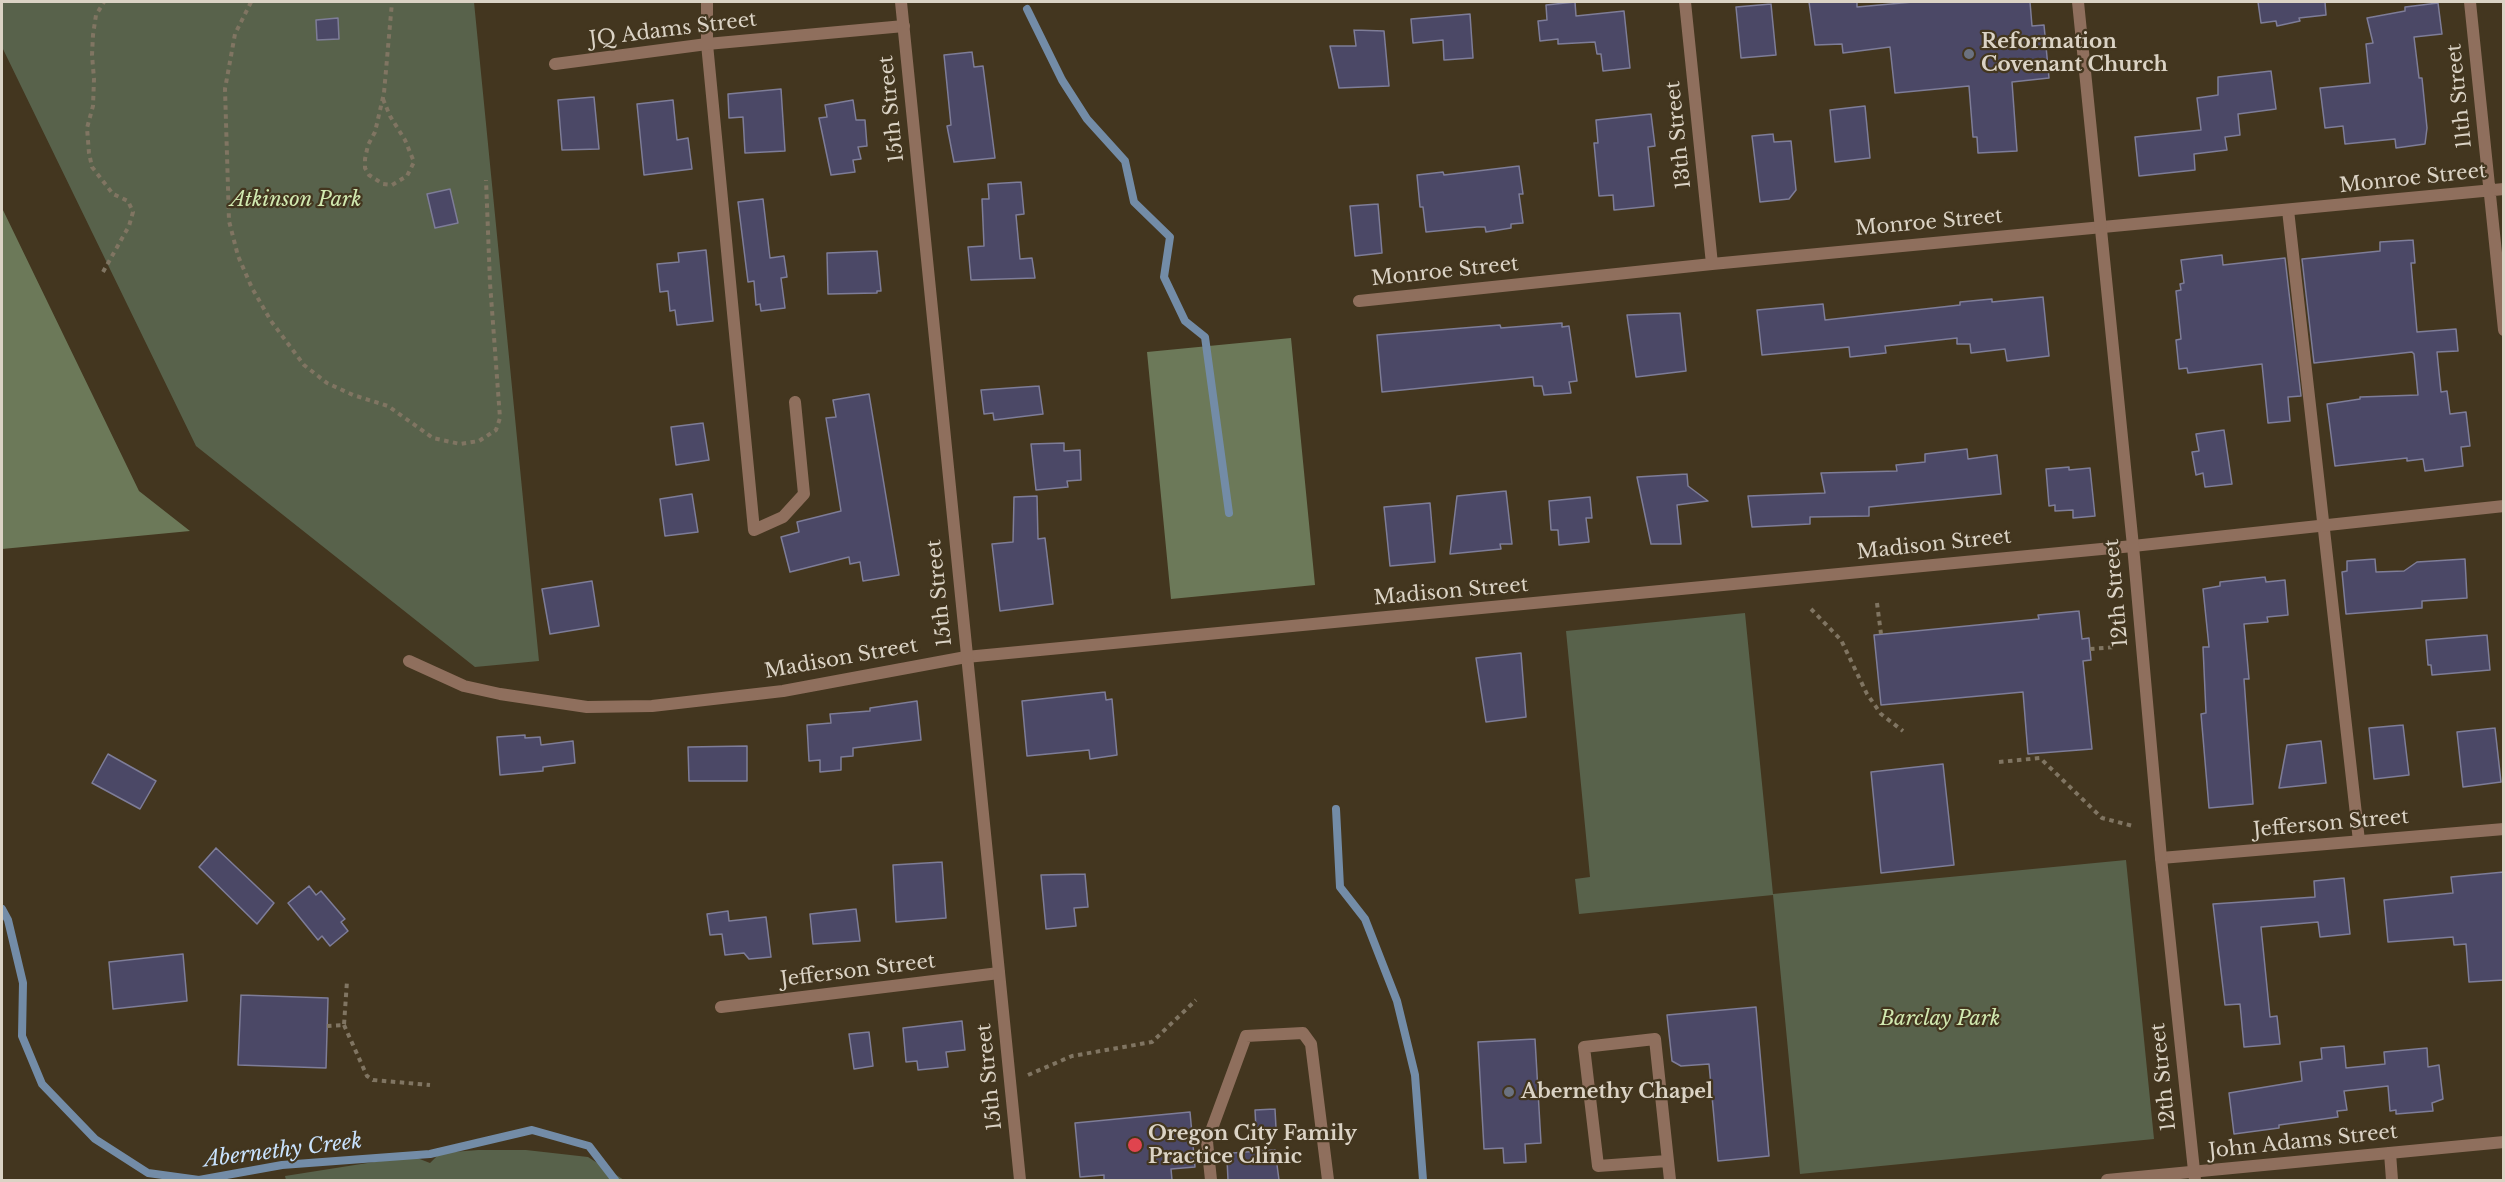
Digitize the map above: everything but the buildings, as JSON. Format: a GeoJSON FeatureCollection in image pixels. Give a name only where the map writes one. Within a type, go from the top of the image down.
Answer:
{"type":"FeatureCollection","features":[{"type":"Feature","properties":{"kind":"street"},"geometry":{"type":"LineString","coordinates":[[707,2],[707,44],[754,530],[783,518],[804,494],[795,402]]}},
{"type":"Feature","properties":{"kind":"street","name":"15th Street"},"geometry":{"type":"LineString","coordinates":[[901,2],[1020,1180]]}},
{"type":"Feature","properties":{"kind":"street","name":"13th Street"},"geometry":{"type":"LineString","coordinates":[[1685,2],[1712,264]]}},
{"type":"Feature","properties":{"kind":"street","name":"12th Street"},"geometry":{"type":"LineString","coordinates":[[2078,2],[2194,1177]]}},
{"type":"Feature","properties":{"kind":"street","name":"11th Street"},"geometry":{"type":"LineString","coordinates":[[2470,2],[2504,330]]}},
{"type":"Feature","properties":{"kind":"street","name":"JQ Adams Street"},"geometry":{"type":"LineString","coordinates":[[555,64],[707,44],[904,26]]}},
{"type":"Feature","properties":{"kind":"street","name":"Monroe Street"},"geometry":{"type":"LineString","coordinates":[[1359,301],[2100,226],[2504,189]]}},
{"type":"Feature","properties":{"kind":"street"},"geometry":{"type":"LineString","coordinates":[[2288,210],[2359,841]]}},
{"type":"Feature","properties":{"kind":"street","name":"Madison Street"},"geometry":{"type":"LineString","coordinates":[[410,661],[464,686],[552,702],[610,708],[675,704],[783,691],[966,657],[2133,546],[2504,506]]}},
{"type":"Feature","properties":{"kind":"street","name":"Jefferson Street"},"geometry":{"type":"LineString","coordinates":[[2161,858],[2504,829]]}},
{"type":"Feature","properties":{"kind":"street","name":"Jefferson Street"},"geometry":{"type":"LineString","coordinates":[[722,1007],[999,973]]}},
{"type":"Feature","properties":{"kind":"street"},"geometry":{"type":"LineString","coordinates":[[1211,1180],[1207,1142],[1246,1036],[1303,1033],[1311,1044],[1328,1180]]}},
{"type":"Feature","properties":{"kind":"street"},"geometry":{"type":"LineString","coordinates":[[1667,1161],[1598,1166],[1584,1047],[1655,1040],[1670,1180]]}},
{"type":"Feature","properties":{"kind":"street","name":"John Adams Street"},"geometry":{"type":"LineString","coordinates":[[2107,1180],[2194,1177],[2390,1153],[2504,1142]]}},
{"type":"Feature","properties":{"kind":"street"},"geometry":{"type":"LineString","coordinates":[[2390,1153],[2392,1180]]}},
{"type":"Feature","properties":{"kind":"path"},"geometry":{"type":"LineString","coordinates":[[103,272],[129,226],[133,212],[128,201],[113,194],[92,167],[89,153],[87,128],[93,106],[93,35],[96,15],[104,2]]}},
{"type":"Feature","properties":{"kind":"path"},"geometry":{"type":"LineString","coordinates":[[250,2],[235,34],[225,89],[229,221],[238,256],[252,288],[271,321],[304,365],[327,383],[353,396],[388,406],[433,438],[460,444],[479,441],[496,430],[500,418],[490,283],[486,180]]}},
{"type":"Feature","properties":{"kind":"path"},"geometry":{"type":"LineString","coordinates":[[383,99],[414,162],[407,176],[392,185],[375,180],[365,168],[368,145],[375,132],[383,99],[392,2]]}},
{"type":"Feature","properties":{"kind":"path"},"geometry":{"type":"LineString","coordinates":[[1877,603],[1881,634]]}},
{"type":"Feature","properties":{"kind":"path"},"geometry":{"type":"LineString","coordinates":[[1811,609],[1841,640],[1867,694],[1881,714],[1903,731]]}},
{"type":"Feature","properties":{"kind":"path"},"geometry":{"type":"LineString","coordinates":[[2090,649],[2116,647]]}},
{"type":"Feature","properties":{"kind":"path"},"geometry":{"type":"LineString","coordinates":[[1999,762],[2040,758],[2102,818],[2133,826]]}},
{"type":"Feature","properties":{"kind":"path"},"geometry":{"type":"LineString","coordinates":[[347,981],[344,1025],[367,1076],[373,1080],[430,1085]]}},
{"type":"Feature","properties":{"kind":"path"},"geometry":{"type":"LineString","coordinates":[[1010,1082],[1072,1056],[1152,1042],[1196,1000]]}},
{"type":"Feature","properties":{"kind":"path"},"geometry":{"type":"LineString","coordinates":[[327,1026],[344,1025]]}},
{"type":"Feature","properties":{"kind":"green space","name":"Atkinson Park"},"geometry":{"type":"Polygon","coordinates":[[[2,2],[474,2],[539,661],[475,667],[196,446],[2,47],[2,2]]]}},
{"type":"Feature","properties":{"kind":"green space"},"geometry":{"type":"Polygon","coordinates":[[[2,208],[139,491],[190,531],[2,549],[2,208]]]}},
{"type":"Feature","properties":{"kind":"green space"},"geometry":{"type":"Polygon","coordinates":[[[1291,338],[1315,585],[1171,599],[1147,352],[1291,338]]]}},
{"type":"Feature","properties":{"kind":"green space","name":"Barclay Park"},"geometry":{"type":"Polygon","coordinates":[[[1745,613],[1773,894],[2126,860],[2154,1139],[1800,1174],[1773,895],[1579,914],[1575,879],[1590,877],[1566,631],[1745,613]]]}},
{"type":"Feature","properties":{"kind":"green space"},"geometry":{"type":"Polygon","coordinates":[[[526,1150],[588,1157],[624,1180],[286,1180],[285,1176],[412,1156],[430,1163],[440,1153],[526,1150]]]}},
{"type":"Feature","properties":{"kind":"waterway"},"geometry":{"type":"LineString","coordinates":[[1027,9],[1062,80],[1087,119],[1125,161],[1134,202],[1170,237],[1164,277],[1185,321],[1205,337],[1229,513]]}},
{"type":"Feature","properties":{"kind":"waterway"},"geometry":{"type":"LineString","coordinates":[[1336,809],[1340,887],[1365,919],[1397,1001],[1415,1075],[1423,1180]]}},
{"type":"Feature","properties":{"kind":"waterway","name":"Abernethy Creek"},"geometry":{"type":"LineString","coordinates":[[2,909],[8,920],[23,983],[22,1036],[42,1084],[95,1139],[148,1173],[199,1180],[282,1165],[430,1154],[532,1130],[589,1146],[615,1180]]}},
{"type":"Feature","properties":{"kind":"place","name":"Reformation Covenant Church"},"geometry":{"type":"Point","coordinates":[1969,54]}},
{"type":"Feature","properties":{"kind":"place","name":"Abernethy Chapel"},"geometry":{"type":"Point","coordinates":[1509,1092]}},
{"type":"Feature","properties":{"kind":"place","name":"Oregon City Family Practice Clinic"},"geometry":{"type":"Point","coordinates":[1135,1145]}}]}
